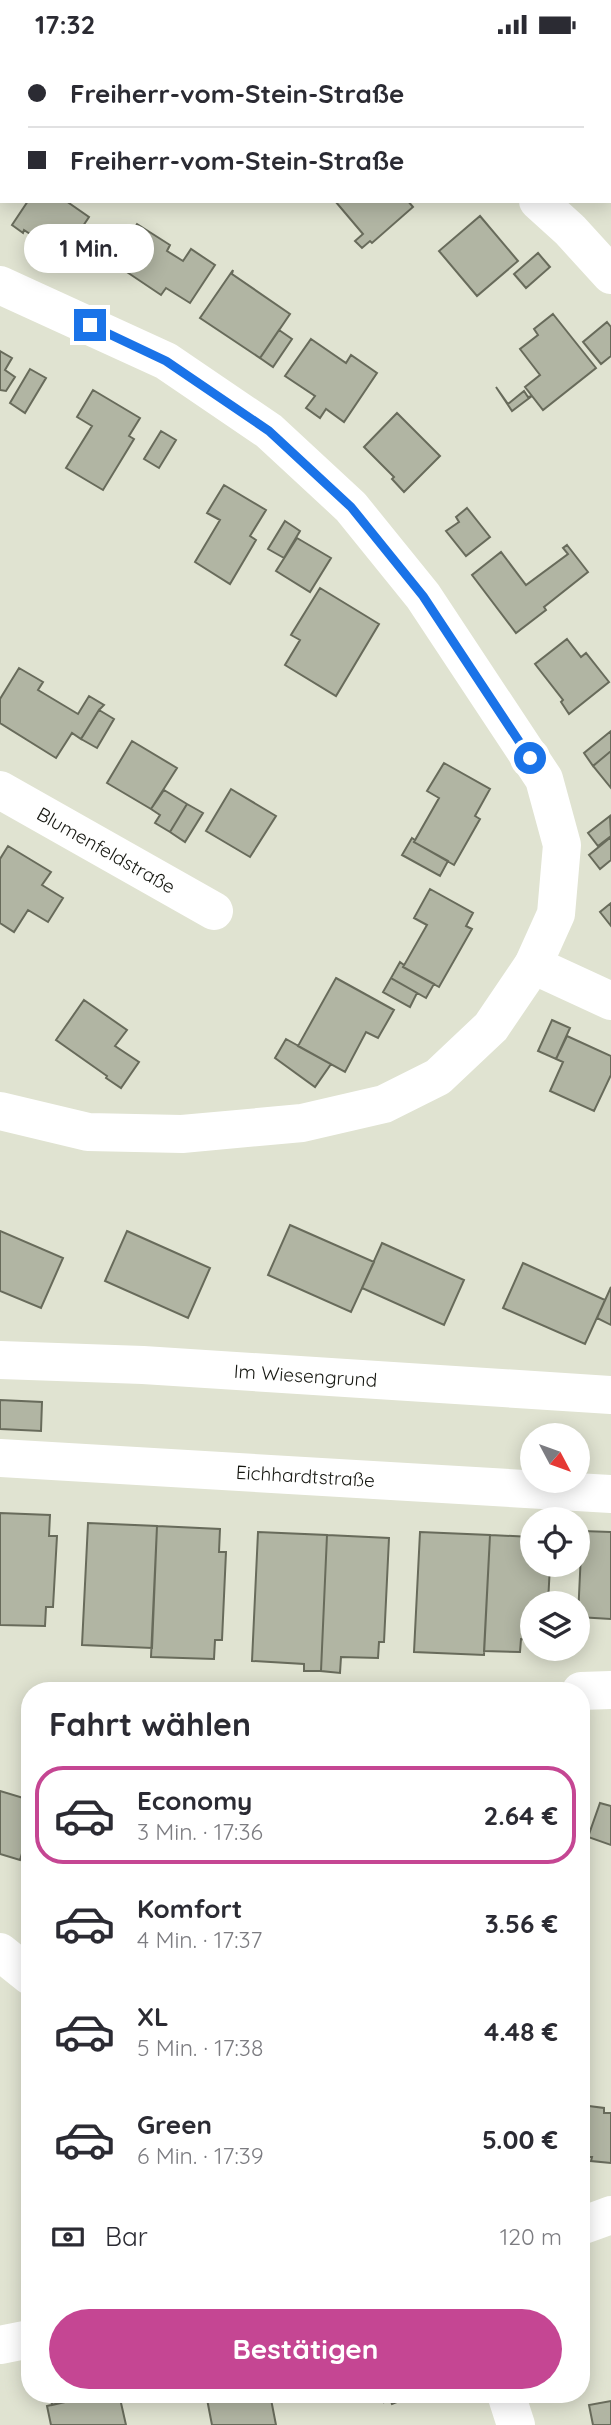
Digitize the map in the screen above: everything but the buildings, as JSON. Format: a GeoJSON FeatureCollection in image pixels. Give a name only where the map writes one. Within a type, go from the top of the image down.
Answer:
{"type":"FeatureCollection","features":[{"type":"Feature","properties":{"kind":"street"},"geometry":{"type":"LineString","coordinates":[[183,49],[298,49]]}},
{"type":"Feature","properties":{"kind":"street"},"geometry":{"type":"LineString","coordinates":[[540,203],[570,230],[611,275]]}},
{"type":"Feature","properties":{"kind":"street"},"geometry":{"type":"LineString","coordinates":[[0,285],[166,361],[269,431],[351,507],[423,596],[544,779],[562,845],[556,914],[533,965],[491,1027],[438,1077],[384,1104],[302,1123],[183,1134],[88,1132],[0,1111]]}},
{"type":"Feature","properties":{"kind":"street","name":"Blumenfeldstraße"},"geometry":{"type":"LineString","coordinates":[[0,790],[214,911]]}},
{"type":"Feature","properties":{"kind":"street"},"geometry":{"type":"LineString","coordinates":[[533,965],[611,1002]]}},
{"type":"Feature","properties":{"kind":"street","name":"Im Wiesengrund"},"geometry":{"type":"LineString","coordinates":[[0,1360],[143,1365],[611,1395]]}},
{"type":"Feature","properties":{"kind":"street","name":"Eichhardtstraße"},"geometry":{"type":"LineString","coordinates":[[0,1458],[611,1494]]}},
{"type":"Feature","properties":{"kind":"street"},"geometry":{"type":"LineString","coordinates":[[590,1691],[611,1690]]}},
{"type":"Feature","properties":{"kind":"street"},"geometry":{"type":"LineString","coordinates":[[0,1952],[21,1969]]}},
{"type":"Feature","properties":{"kind":"street"},"geometry":{"type":"LineString","coordinates":[[590,2223],[611,2215]]}},
{"type":"Feature","properties":{"kind":"street"},"geometry":{"type":"LineString","coordinates":[[0,2345],[21,2341]]}},
{"type":"Feature","properties":{"kind":"street"},"geometry":{"type":"LineString","coordinates":[[509,2403],[516,2425]]}},
{"type":"Feature","properties":{"kind":"route"},"geometry":{"type":"LineString","coordinates":[[90,325],[166,361],[269,431],[351,507],[423,596],[530,758]]}}]}
